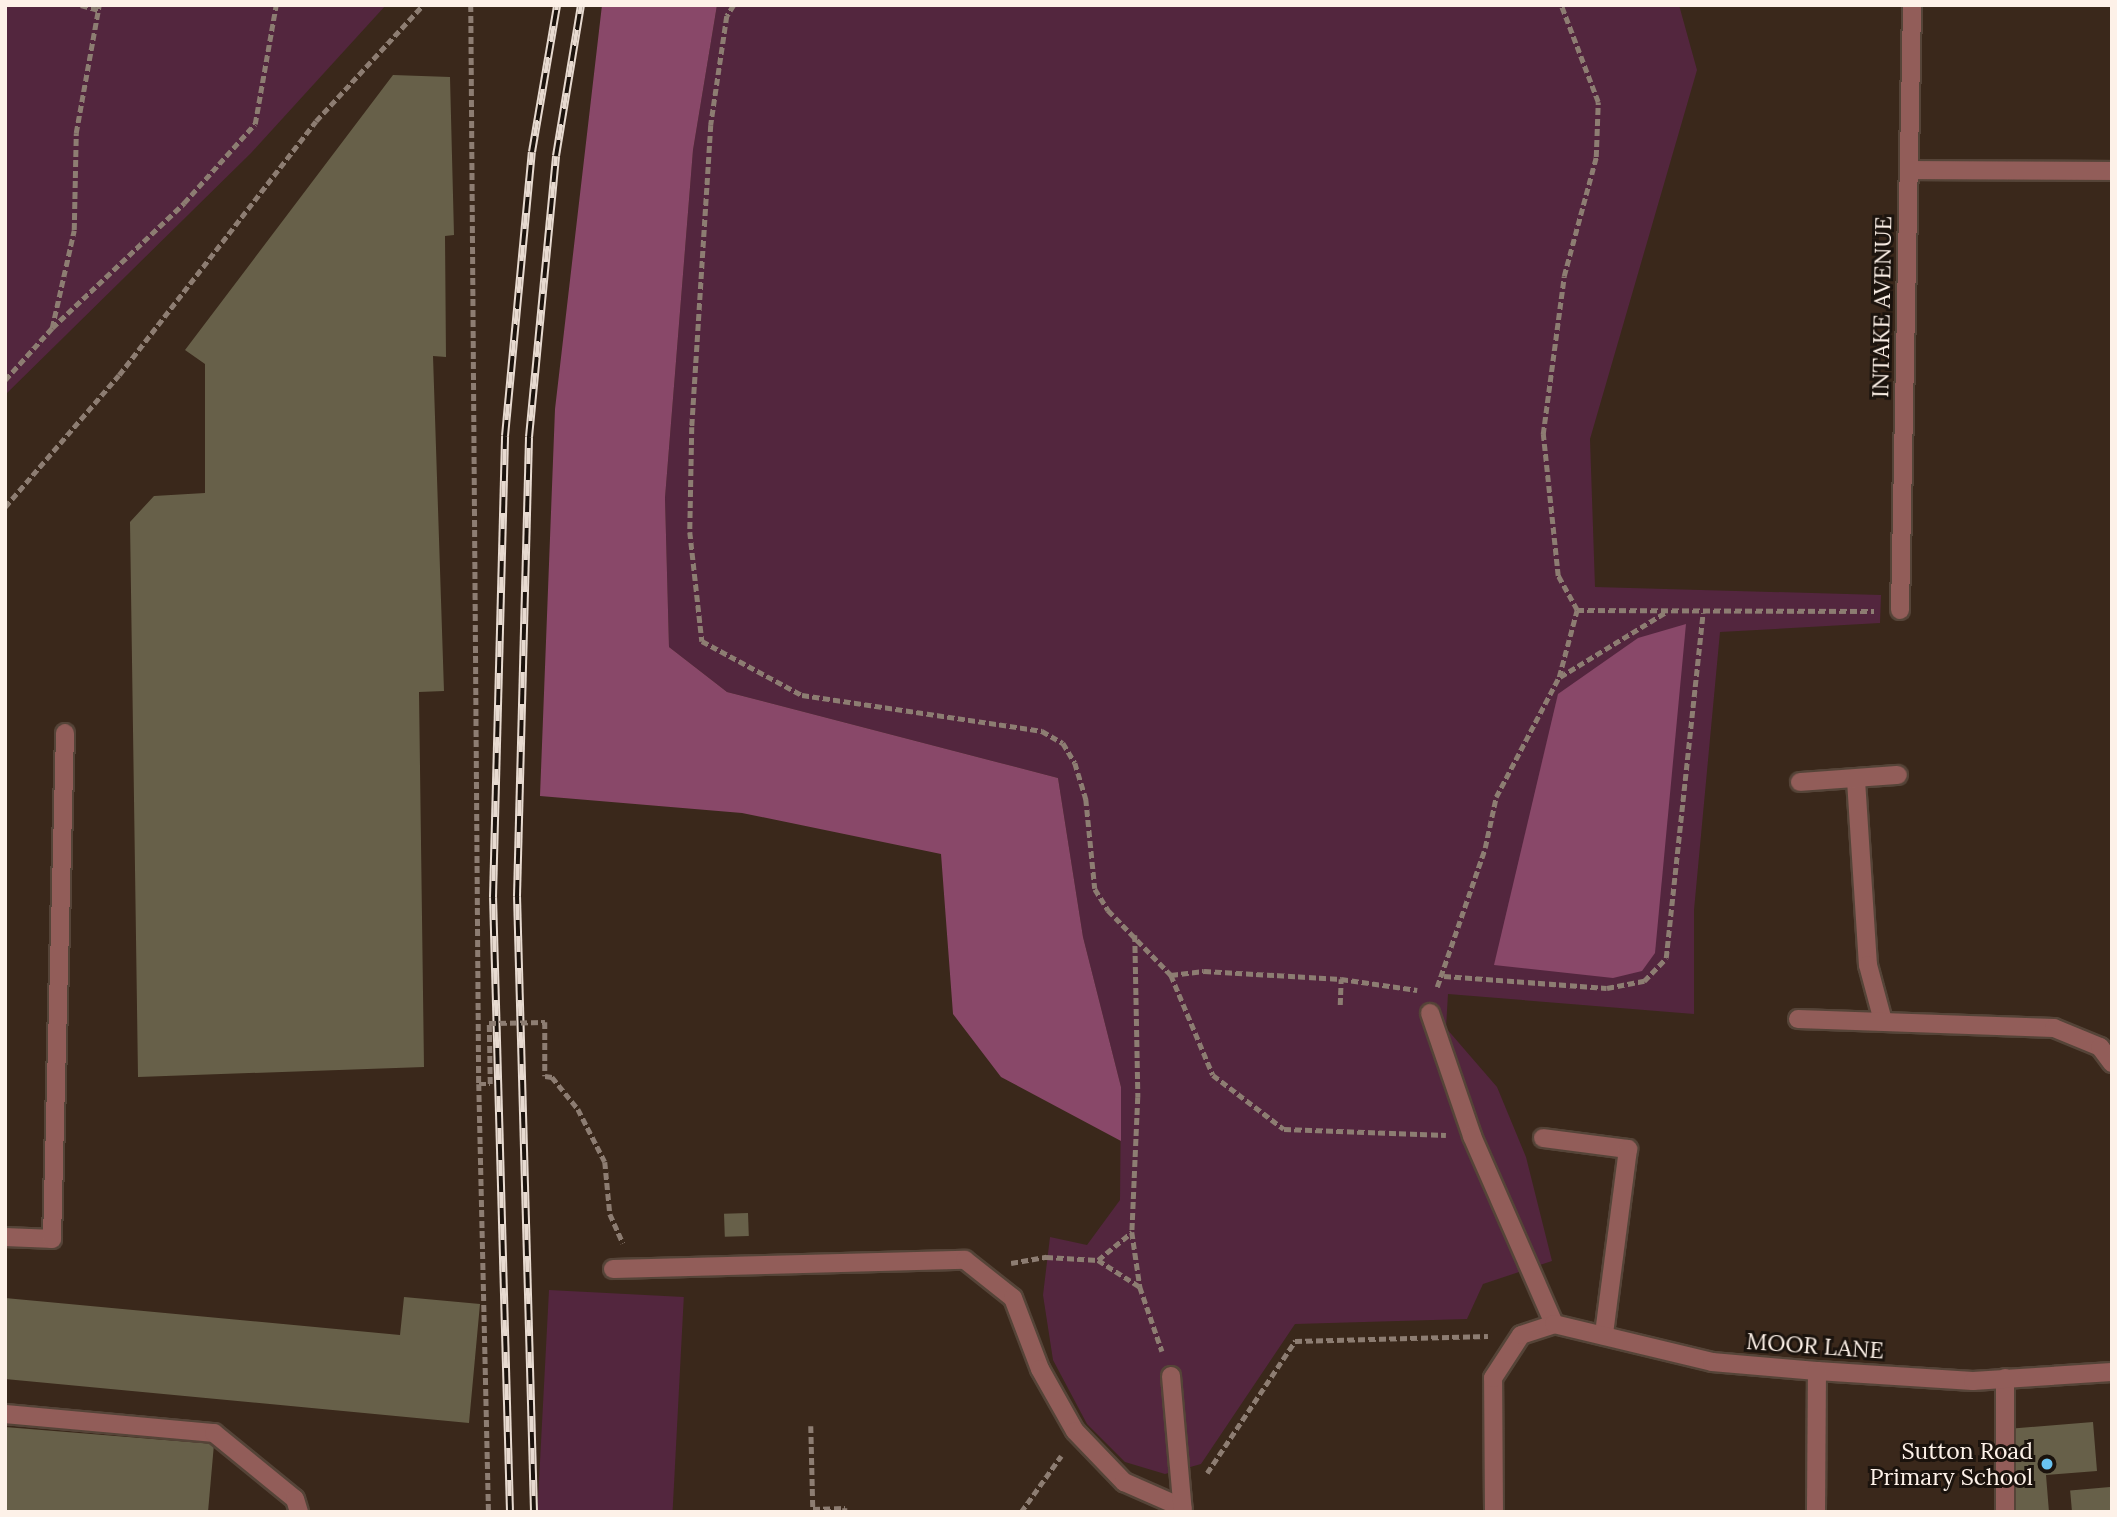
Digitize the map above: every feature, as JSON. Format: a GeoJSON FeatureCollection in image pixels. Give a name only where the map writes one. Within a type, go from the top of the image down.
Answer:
{"type":"FeatureCollection","features":[{"type":"Feature","properties":{"kind":"street","name":"INTAKE AVENUE"},"geometry":{"type":"LineString","coordinates":[[1900,610],[1912,5]]}},
{"type":"Feature","properties":{"kind":"street"},"geometry":{"type":"LineString","coordinates":[[1909,170],[2112,171]]}},
{"type":"Feature","properties":{"kind":"street"},"geometry":{"type":"LineString","coordinates":[[5,1237],[52,1239],[65,733]]}},
{"type":"Feature","properties":{"kind":"street"},"geometry":{"type":"LineString","coordinates":[[1800,782],[1898,775]]}},
{"type":"Feature","properties":{"kind":"street"},"geometry":{"type":"LineString","coordinates":[[1856,780],[1868,965],[1883,1021]]}},
{"type":"Feature","properties":{"kind":"street"},"geometry":{"type":"LineString","coordinates":[[1430,1013],[1472,1136],[1554,1324],[1521,1335],[1493,1378],[1494,1512]]}},
{"type":"Feature","properties":{"kind":"street"},"geometry":{"type":"LineString","coordinates":[[1798,1019],[2054,1028],[2100,1047],[2112,1063]]}},
{"type":"Feature","properties":{"kind":"street"},"geometry":{"type":"LineString","coordinates":[[1543,1138],[1628,1149],[1604,1335]]}},
{"type":"Feature","properties":{"kind":"street"},"geometry":{"type":"LineString","coordinates":[[620,1268],[965,1259],[1013,1297],[1040,1369],[1080,1436],[1124,1482],[1183,1510]]}},
{"type":"Feature","properties":{"kind":"street","name":"MOOR LANE"},"geometry":{"type":"LineString","coordinates":[[1554,1324],[1712,1362],[1817,1371],[2005,1378],[2112,1372]]}},
{"type":"Feature","properties":{"kind":"street"},"geometry":{"type":"LineString","coordinates":[[1815,1512],[1817,1371]]}},
{"type":"Feature","properties":{"kind":"street"},"geometry":{"type":"LineString","coordinates":[[1171,1376],[1183,1510]]}},
{"type":"Feature","properties":{"kind":"street"},"geometry":{"type":"LineString","coordinates":[[2005,1378],[2005,1512]]}},
{"type":"Feature","properties":{"kind":"street"},"geometry":{"type":"LineString","coordinates":[[5,1415],[214,1433],[295,1499],[299,1512]]}},
{"type":"Feature","properties":{"kind":"path"},"geometry":{"type":"LineString","coordinates":[[52,328],[74,230],[76,133],[98,8],[81,5]]}},
{"type":"Feature","properties":{"kind":"path"},"geometry":{"type":"LineString","coordinates":[[5,380],[52,328],[184,203],[255,124],[276,5]]}},
{"type":"Feature","properties":{"kind":"path"},"geometry":{"type":"LineString","coordinates":[[5,507],[119,375],[316,121],[423,5]]}},
{"type":"Feature","properties":{"kind":"path"},"geometry":{"type":"LineString","coordinates":[[471,5],[479,1084],[489,1512]]}},
{"type":"Feature","properties":{"kind":"path"},"geometry":{"type":"LineString","coordinates":[[734,5],[727,16],[711,125],[692,427],[690,532],[702,641],[802,695],[1042,731],[1063,743],[1086,799],[1095,889],[1108,910],[1135,934],[1171,975],[1213,1075],[1284,1129],[1472,1136]]}},
{"type":"Feature","properties":{"kind":"path"},"geometry":{"type":"LineString","coordinates":[[1430,1013],[1434,993],[1444,976],[1485,848],[1496,797],[1559,677],[1577,610],[1558,576],[1543,434],[1564,275],[1596,157],[1598,102],[1561,5]]}},
{"type":"Feature","properties":{"kind":"path"},"geometry":{"type":"LineString","coordinates":[[1577,610],[1703,613],[1900,610]]}},
{"type":"Feature","properties":{"kind":"path"},"geometry":{"type":"LineString","coordinates":[[1559,677],[1668,611]]}},
{"type":"Feature","properties":{"kind":"path"},"geometry":{"type":"LineString","coordinates":[[1444,976],[1607,988],[1644,981],[1665,958],[1703,613]]}},
{"type":"Feature","properties":{"kind":"path"},"geometry":{"type":"LineString","coordinates":[[1135,934],[1138,1097],[1132,1232],[1140,1287],[1171,1376]]}},
{"type":"Feature","properties":{"kind":"path"},"geometry":{"type":"LineString","coordinates":[[1171,975],[1204,971],[1341,979],[1434,993]]}},
{"type":"Feature","properties":{"kind":"path"},"geometry":{"type":"LineString","coordinates":[[1340,1005],[1341,979]]}},
{"type":"Feature","properties":{"kind":"path"},"geometry":{"type":"LineString","coordinates":[[479,1084],[490,1084],[489,1023],[545,1021],[545,1076],[552,1077],[578,1109],[605,1162],[610,1214],[625,1247],[620,1268]]}},
{"type":"Feature","properties":{"kind":"path"},"geometry":{"type":"LineString","coordinates":[[1098,1261],[1132,1232]]}},
{"type":"Feature","properties":{"kind":"path"},"geometry":{"type":"LineString","coordinates":[[965,1259],[1006,1264],[1046,1256],[1098,1261],[1140,1287]]}},
{"type":"Feature","properties":{"kind":"path"},"geometry":{"type":"LineString","coordinates":[[1183,1510],[1295,1341],[1521,1335]]}},
{"type":"Feature","properties":{"kind":"path"},"geometry":{"type":"LineString","coordinates":[[811,1426],[813,1509],[845,1508],[845,1512]]}},
{"type":"Feature","properties":{"kind":"path"},"geometry":{"type":"LineString","coordinates":[[1021,1512],[1080,1436]]}},
{"type":"Feature","properties":{"kind":"shaded area"},"geometry":{"type":"Polygon","coordinates":[[[5,5],[386,5],[251,153],[5,395],[5,5]]]}},
{"type":"Feature","properties":{"kind":"shaded area"},"geometry":{"type":"Polygon","coordinates":[[[602,5],[717,5],[693,150],[665,498],[669,647],[727,692],[1058,778],[1083,937],[1121,1087],[1121,1141],[1001,1077],[953,1014],[941,854],[742,813],[540,796],[555,409],[602,5]]]}},
{"type":"Feature","properties":{"kind":"shaded area"},"geometry":{"type":"Polygon","coordinates":[[[717,5],[1679,5],[1697,70],[1590,439],[1595,587],[1881,595],[1880,623],[1720,632],[1694,910],[1694,1014],[1448,994],[1446,1028],[1497,1087],[1526,1157],[1552,1261],[1483,1284],[1467,1319],[1295,1324],[1201,1464],[1165,1474],[1125,1462],[1087,1424],[1053,1360],[1043,1295],[1050,1237],[1087,1245],[1120,1200],[1121,1087],[1083,937],[1058,778],[727,692],[669,647],[665,498],[693,150],[717,5]]]}},
{"type":"Feature","properties":{"kind":"shaded area"},"geometry":{"type":"Polygon","coordinates":[[[1686,624],[1655,953],[1642,971],[1613,978],[1494,965],[1558,694],[1638,638],[1686,624]]]}},
{"type":"Feature","properties":{"kind":"shaded area"},"geometry":{"type":"Polygon","coordinates":[[[549,1290],[684,1297],[673,1512],[537,1512],[549,1290]]]}},
{"type":"Feature","properties":{"kind":"building"},"geometry":{"type":"Polygon","coordinates":[[[393,75],[450,77],[454,235],[445,236],[446,357],[433,356],[444,691],[419,692],[424,1067],[138,1077],[130,522],[154,496],[205,493],[205,364],[185,350],[393,75]]]}},
{"type":"Feature","properties":{"kind":"building"},"geometry":{"type":"Polygon","coordinates":[[[748,1213],[749,1236],[725,1237],[724,1214],[748,1213]]]}},
{"type":"Feature","properties":{"kind":"building"},"geometry":{"type":"Polygon","coordinates":[[[404,1297],[480,1304],[469,1423],[5,1379],[5,1298],[400,1335],[404,1297]]]}},
{"type":"Feature","properties":{"kind":"building"},"geometry":{"type":"Polygon","coordinates":[[[2093,1422],[2097,1471],[2046,1475],[2049,1512],[2013,1512],[2007,1429],[2093,1422]]]}},
{"type":"Feature","properties":{"kind":"building"},"geometry":{"type":"Polygon","coordinates":[[[5,1427],[214,1444],[208,1512],[5,1512],[5,1427]]]}},
{"type":"Feature","properties":{"kind":"building"},"geometry":{"type":"Polygon","coordinates":[[[2110,1487],[2112,1512],[2072,1512],[2070,1490],[2110,1487]]]}},
{"type":"Feature","properties":{"kind":"railway"},"geometry":{"type":"LineString","coordinates":[[510,1512],[493,897],[505,436],[532,152],[557,5]]}},
{"type":"Feature","properties":{"kind":"railway"},"geometry":{"type":"LineString","coordinates":[[534,1512],[517,896],[529,437],[556,156],[581,5]]}},
{"type":"Feature","properties":{"kind":"place","name":"Sutton Road Primary School"},"geometry":{"type":"Point","coordinates":[2047,1464]}}]}
